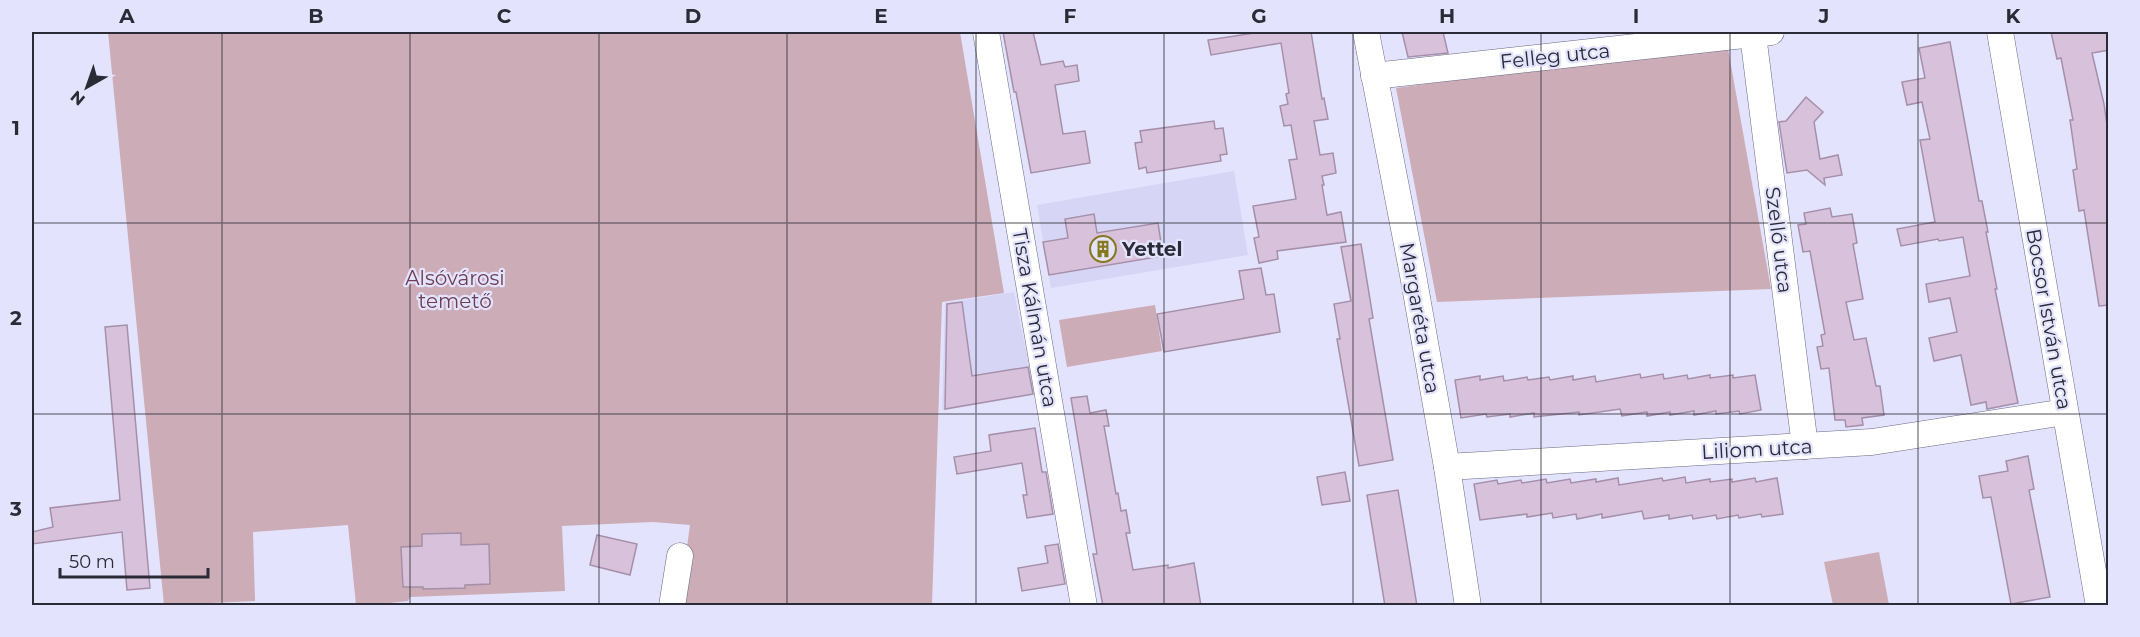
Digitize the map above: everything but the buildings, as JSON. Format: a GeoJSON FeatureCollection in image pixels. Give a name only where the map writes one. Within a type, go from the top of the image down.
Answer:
{"type":"FeatureCollection","features":[{"type":"Feature","properties":{"kind":"street","name":"Tisza Kálmán utca"},"geometry":{"type":"LineString","coordinates":[[986,32],[1084,606]]}},
{"type":"Feature","properties":{"kind":"street","name":"Margaréta utca"},"geometry":{"type":"LineString","coordinates":[[1366,32],[1447,466],[1468,606]]}},
{"type":"Feature","properties":{"kind":"street","name":"Bocsor István utca"},"geometry":{"type":"LineString","coordinates":[[2000,32],[2099,606]]}},
{"type":"Feature","properties":{"kind":"street","name":"Felleg utca"},"geometry":{"type":"LineString","coordinates":[[1374,76],[1762,33]]}},
{"type":"Feature","properties":{"kind":"street","name":"Szellő utca"},"geometry":{"type":"LineString","coordinates":[[1762,33],[1805,446]]}},
{"type":"Feature","properties":{"kind":"street","name":"Liliom utca"},"geometry":{"type":"LineString","coordinates":[[1447,466],[1872,442],[2065,412]]}},
{"type":"Feature","properties":{"kind":"street"},"geometry":{"type":"LineString","coordinates":[[672,606],[680,556]]}},
{"type":"Feature","properties":{"kind":"shaded area"},"geometry":{"type":"Polygon","coordinates":[[[1234,171],[1248,255],[1051,288],[1037,205],[1234,171]]]}},
{"type":"Feature","properties":{"kind":"shaded area"},"geometry":{"type":"Polygon","coordinates":[[[1014,292],[1035,395],[942,410],[945,303],[1014,292]]]}},
{"type":"Feature","properties":{"kind":"green space","name":"Alsóvárosi temető"},"geometry":{"type":"Polygon","coordinates":[[[108,32],[960,32],[1004,293],[942,302],[932,605],[679,605],[690,525],[653,522],[562,526],[565,591],[410,597],[408,601],[362,606],[356,605],[348,525],[253,532],[255,601],[164,605],[108,32]]]}},
{"type":"Feature","properties":{"kind":"green space"},"geometry":{"type":"Polygon","coordinates":[[[1727,43],[1771,289],[1437,302],[1396,88],[1727,43]]]}},
{"type":"Feature","properties":{"kind":"green space"},"geometry":{"type":"Polygon","coordinates":[[[1155,305],[1162,351],[1067,367],[1059,320],[1155,305]]]}},
{"type":"Feature","properties":{"kind":"green space"},"geometry":{"type":"Polygon","coordinates":[[[1879,552],[1889,605],[1833,605],[1824,562],[1879,552]]]}},
{"type":"Feature","properties":{"kind":"place","name":"Yettel"},"geometry":{"type":"Point","coordinates":[1103,249]}}]}
